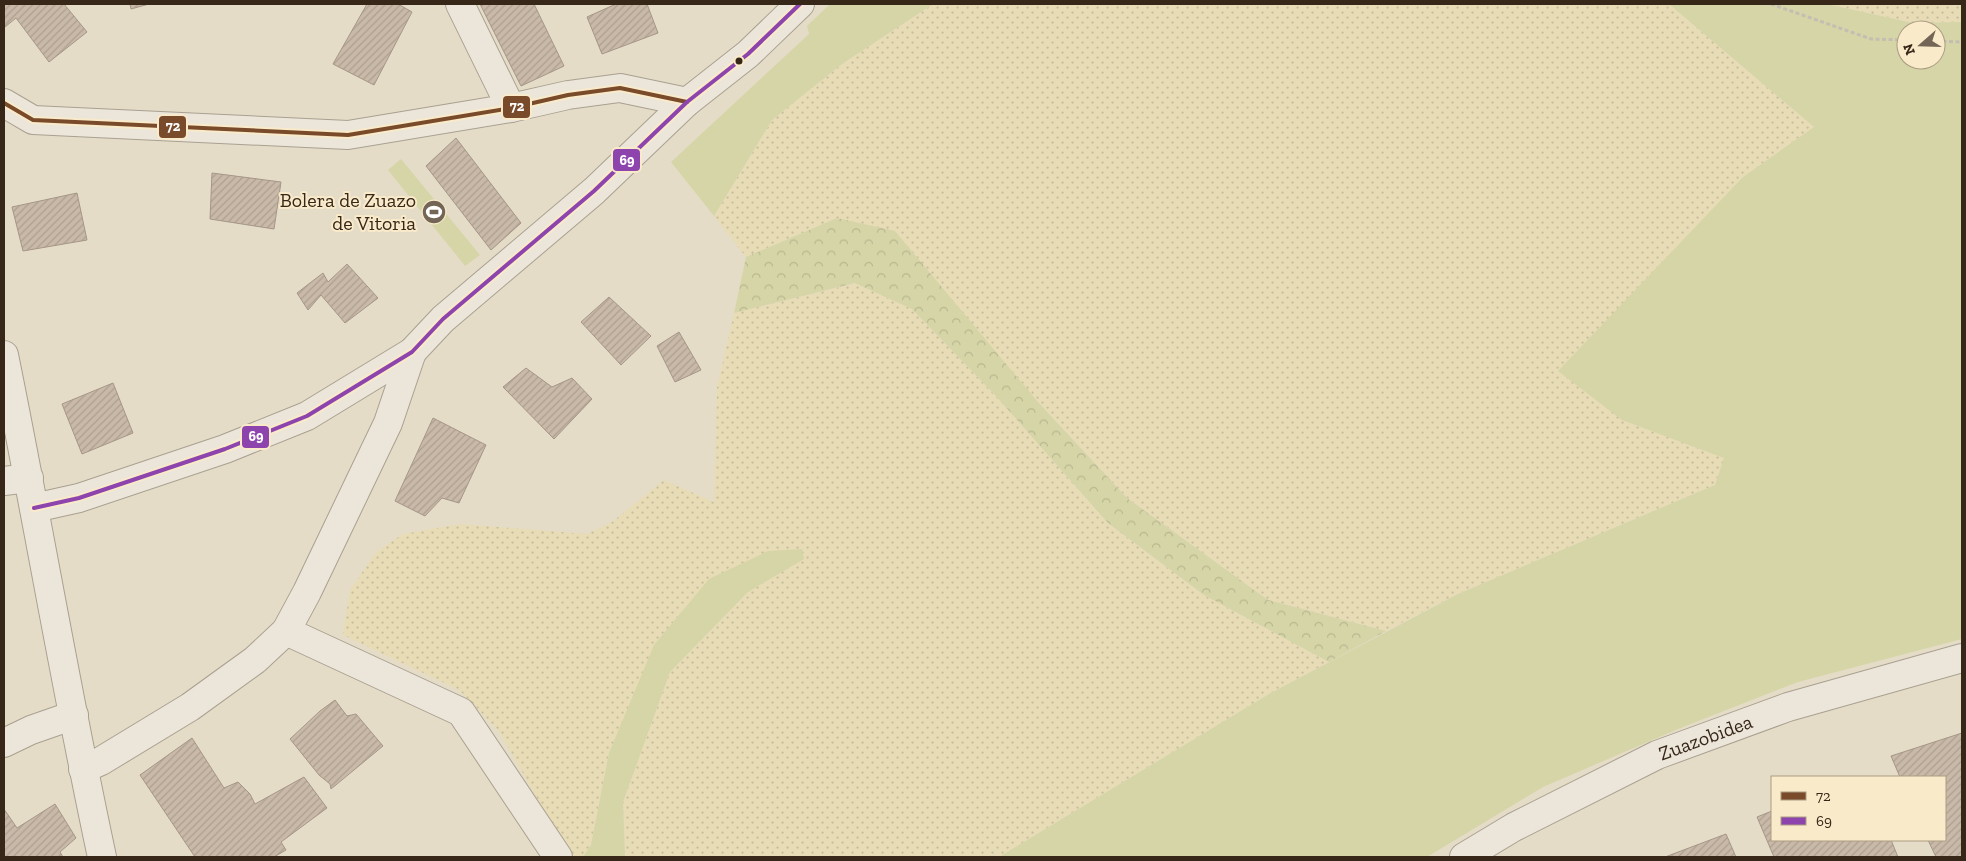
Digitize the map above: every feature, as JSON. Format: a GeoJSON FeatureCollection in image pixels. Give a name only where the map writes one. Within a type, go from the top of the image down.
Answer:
{"type":"FeatureCollection","features":[{"type":"Feature","properties":{"kind":"street"},"geometry":{"type":"LineString","coordinates":[[460,4],[511,108]]}},
{"type":"Feature","properties":{"kind":"street"},"geometry":{"type":"LineString","coordinates":[[34,508],[79,498],[143,477],[224,449],[307,416],[412,352],[443,319],[594,191],[687,102],[748,54],[800,4]]}},
{"type":"Feature","properties":{"kind":"street"},"geometry":{"type":"LineString","coordinates":[[4,103],[33,120],[348,135],[511,108],[568,95],[620,88],[687,102]]}},
{"type":"Feature","properties":{"kind":"street"},"geometry":{"type":"LineString","coordinates":[[83,768],[101,761],[190,707],[255,660],[286,631],[307,592],[388,423],[412,352]]}},
{"type":"Feature","properties":{"kind":"street"},"geometry":{"type":"LineString","coordinates":[[4,355],[16,480],[34,508],[83,768],[102,857]]}},
{"type":"Feature","properties":{"kind":"street"},"geometry":{"type":"LineString","coordinates":[[286,631],[461,712],[558,857]]}},
{"type":"Feature","properties":{"kind":"street","name":"Zuazobidea"},"geometry":{"type":"LineString","coordinates":[[1464,857],[1514,827],[1657,755],[1788,707],[1962,658]]}},
{"type":"Feature","properties":{"kind":"street"},"geometry":{"type":"LineString","coordinates":[[4,743],[32,730],[74,715]]}},
{"type":"Feature","properties":{"kind":"path"},"geometry":{"type":"LineString","coordinates":[[1771,4],[1871,39],[1896,40]]}},
{"type":"Feature","properties":{"kind":"path"},"geometry":{"type":"LineString","coordinates":[[1946,41],[1962,42]]}},
{"type":"Feature","properties":{"kind":"shaded area"},"geometry":{"type":"Polygon","coordinates":[[[933,4],[1669,4],[1814,127],[1743,177],[1622,420],[1725,458],[1715,485],[1458,594],[1386,631],[1268,600],[1127,498],[1037,401],[837,218],[746,257],[714,216],[772,120],[842,64],[933,4]]]}},
{"type":"Feature","properties":{"kind":"shaded area"},"geometry":{"type":"Polygon","coordinates":[[[1827,4],[1962,4],[1962,22],[1899,20],[1827,4]]]}},
{"type":"Feature","properties":{"kind":"shaded area"},"geometry":{"type":"Polygon","coordinates":[[[856,283],[912,309],[995,395],[1108,523],[1204,595],[1329,662],[1269,694],[999,857],[625,857],[623,802],[670,672],[748,592],[803,559],[709,579],[609,753],[591,845],[583,857],[570,857],[499,731],[459,690],[343,635],[350,590],[376,552],[403,534],[460,524],[587,534],[612,522],[664,480],[714,502],[717,388],[734,313],[856,283]]]}},
{"type":"Feature","properties":{"kind":"green space"},"geometry":{"type":"Polygon","coordinates":[[[830,4],[933,4],[842,64],[772,120],[714,216],[671,162],[809,34],[807,26],[830,4]]]}},
{"type":"Feature","properties":{"kind":"green space"},"geometry":{"type":"Polygon","coordinates":[[[1669,4],[1827,4],[1899,20],[1896,20],[1896,70],[1946,70],[1946,22],[1962,22],[1962,639],[1798,682],[1678,729],[1543,787],[1427,857],[999,857],[1269,694],[1458,594],[1715,485],[1724,458],[1622,420],[1558,371],[1743,177],[1814,127],[1669,4]]]}},
{"type":"Feature","properties":{"kind":"green space","name":"Bolera de Zuazo de Vitoria"},"geometry":{"type":"Polygon","coordinates":[[[401,159],[480,255],[465,266],[388,170],[401,159]]]}},
{"type":"Feature","properties":{"kind":"green space"},"geometry":{"type":"Polygon","coordinates":[[[837,218],[895,231],[1037,401],[1127,498],[1268,600],[1386,631],[1329,662],[1204,595],[1108,523],[995,395],[912,309],[855,283],[734,313],[746,257],[837,218]]]}},
{"type":"Feature","properties":{"kind":"green space"},"geometry":{"type":"Polygon","coordinates":[[[802,549],[804,559],[748,592],[670,672],[623,802],[625,857],[583,857],[591,845],[609,753],[654,645],[709,579],[768,551],[802,549]]]}},
{"type":"Feature","properties":{"kind":"building"},"geometry":{"type":"Polygon","coordinates":[[[4,4],[64,4],[87,32],[49,62],[16,18],[5,27],[4,4]]]}},
{"type":"Feature","properties":{"kind":"building"},"geometry":{"type":"Polygon","coordinates":[[[130,4],[149,4],[131,9],[130,4]]]}},
{"type":"Feature","properties":{"kind":"building"},"geometry":{"type":"Polygon","coordinates":[[[367,4],[398,4],[412,12],[374,85],[333,64],[367,4]]]}},
{"type":"Feature","properties":{"kind":"building"},"geometry":{"type":"Polygon","coordinates":[[[480,4],[534,4],[564,66],[521,86],[480,4]]]}},
{"type":"Feature","properties":{"kind":"building"},"geometry":{"type":"Polygon","coordinates":[[[616,4],[647,4],[658,33],[602,54],[587,17],[616,4]]]}},
{"type":"Feature","properties":{"kind":"building"},"geometry":{"type":"Polygon","coordinates":[[[456,138],[521,223],[491,250],[426,166],[456,138]]]}},
{"type":"Feature","properties":{"kind":"building"},"geometry":{"type":"Polygon","coordinates":[[[212,173],[281,182],[274,229],[210,219],[212,173]]]}},
{"type":"Feature","properties":{"kind":"building"},"geometry":{"type":"Polygon","coordinates":[[[77,193],[87,240],[23,251],[12,207],[77,193]]]}},
{"type":"Feature","properties":{"kind":"building"},"geometry":{"type":"Polygon","coordinates":[[[347,264],[378,298],[345,323],[321,295],[308,310],[297,293],[323,273],[328,282],[347,264]]]}},
{"type":"Feature","properties":{"kind":"building"},"geometry":{"type":"Polygon","coordinates":[[[609,297],[651,336],[621,365],[581,322],[609,297]]]}},
{"type":"Feature","properties":{"kind":"building"},"geometry":{"type":"Polygon","coordinates":[[[679,332],[701,370],[675,382],[657,346],[679,332]]]}},
{"type":"Feature","properties":{"kind":"building"},"geometry":{"type":"Polygon","coordinates":[[[526,368],[552,387],[572,378],[592,399],[554,439],[503,387],[526,368]]]}},
{"type":"Feature","properties":{"kind":"building"},"geometry":{"type":"Polygon","coordinates":[[[113,383],[133,433],[82,454],[62,404],[113,383]]]}},
{"type":"Feature","properties":{"kind":"building"},"geometry":{"type":"Polygon","coordinates":[[[433,418],[486,445],[459,503],[442,498],[425,516],[395,501],[433,418]]]}},
{"type":"Feature","properties":{"kind":"building"},"geometry":{"type":"Polygon","coordinates":[[[335,700],[347,716],[356,714],[383,746],[331,789],[330,784],[319,775],[290,739],[320,711],[335,700]]]}},
{"type":"Feature","properties":{"kind":"building"},"geometry":{"type":"Polygon","coordinates":[[[1962,733],[1962,857],[1936,857],[1928,841],[1946,841],[1946,776],[1900,776],[1891,756],[1962,733]]]}},
{"type":"Feature","properties":{"kind":"building"},"geometry":{"type":"Polygon","coordinates":[[[192,738],[224,788],[238,782],[250,794],[255,804],[304,777],[327,808],[281,842],[286,850],[274,857],[195,857],[140,775],[192,738]]]}},
{"type":"Feature","properties":{"kind":"building"},"geometry":{"type":"Polygon","coordinates":[[[55,804],[76,838],[60,852],[63,857],[4,857],[4,809],[17,828],[55,804]]]}},
{"type":"Feature","properties":{"kind":"building"},"geometry":{"type":"Polygon","coordinates":[[[1771,811],[1771,841],[1891,841],[1898,857],[1774,857],[1757,817],[1771,811]]]}},
{"type":"Feature","properties":{"kind":"building"},"geometry":{"type":"Polygon","coordinates":[[[1726,834],[1736,857],[1665,857],[1726,834]]]}},
{"type":"Feature","properties":{"kind":"transit line","name":"69"},"geometry":{"type":"LineString","coordinates":[[34,508],[79,498],[225,449],[307,416],[412,352],[443,319],[594,191],[687,102],[748,54],[800,4]]}},
{"type":"Feature","properties":{"kind":"transit line","name":"72"},"geometry":{"type":"LineString","coordinates":[[4,103],[33,120],[348,135],[511,108],[568,95],[620,88],[687,102]]}},
{"type":"Feature","properties":{"kind":"place","name":"Bolera de Zuazo de Vitoria"},"geometry":{"type":"Point","coordinates":[434,212]}}]}
